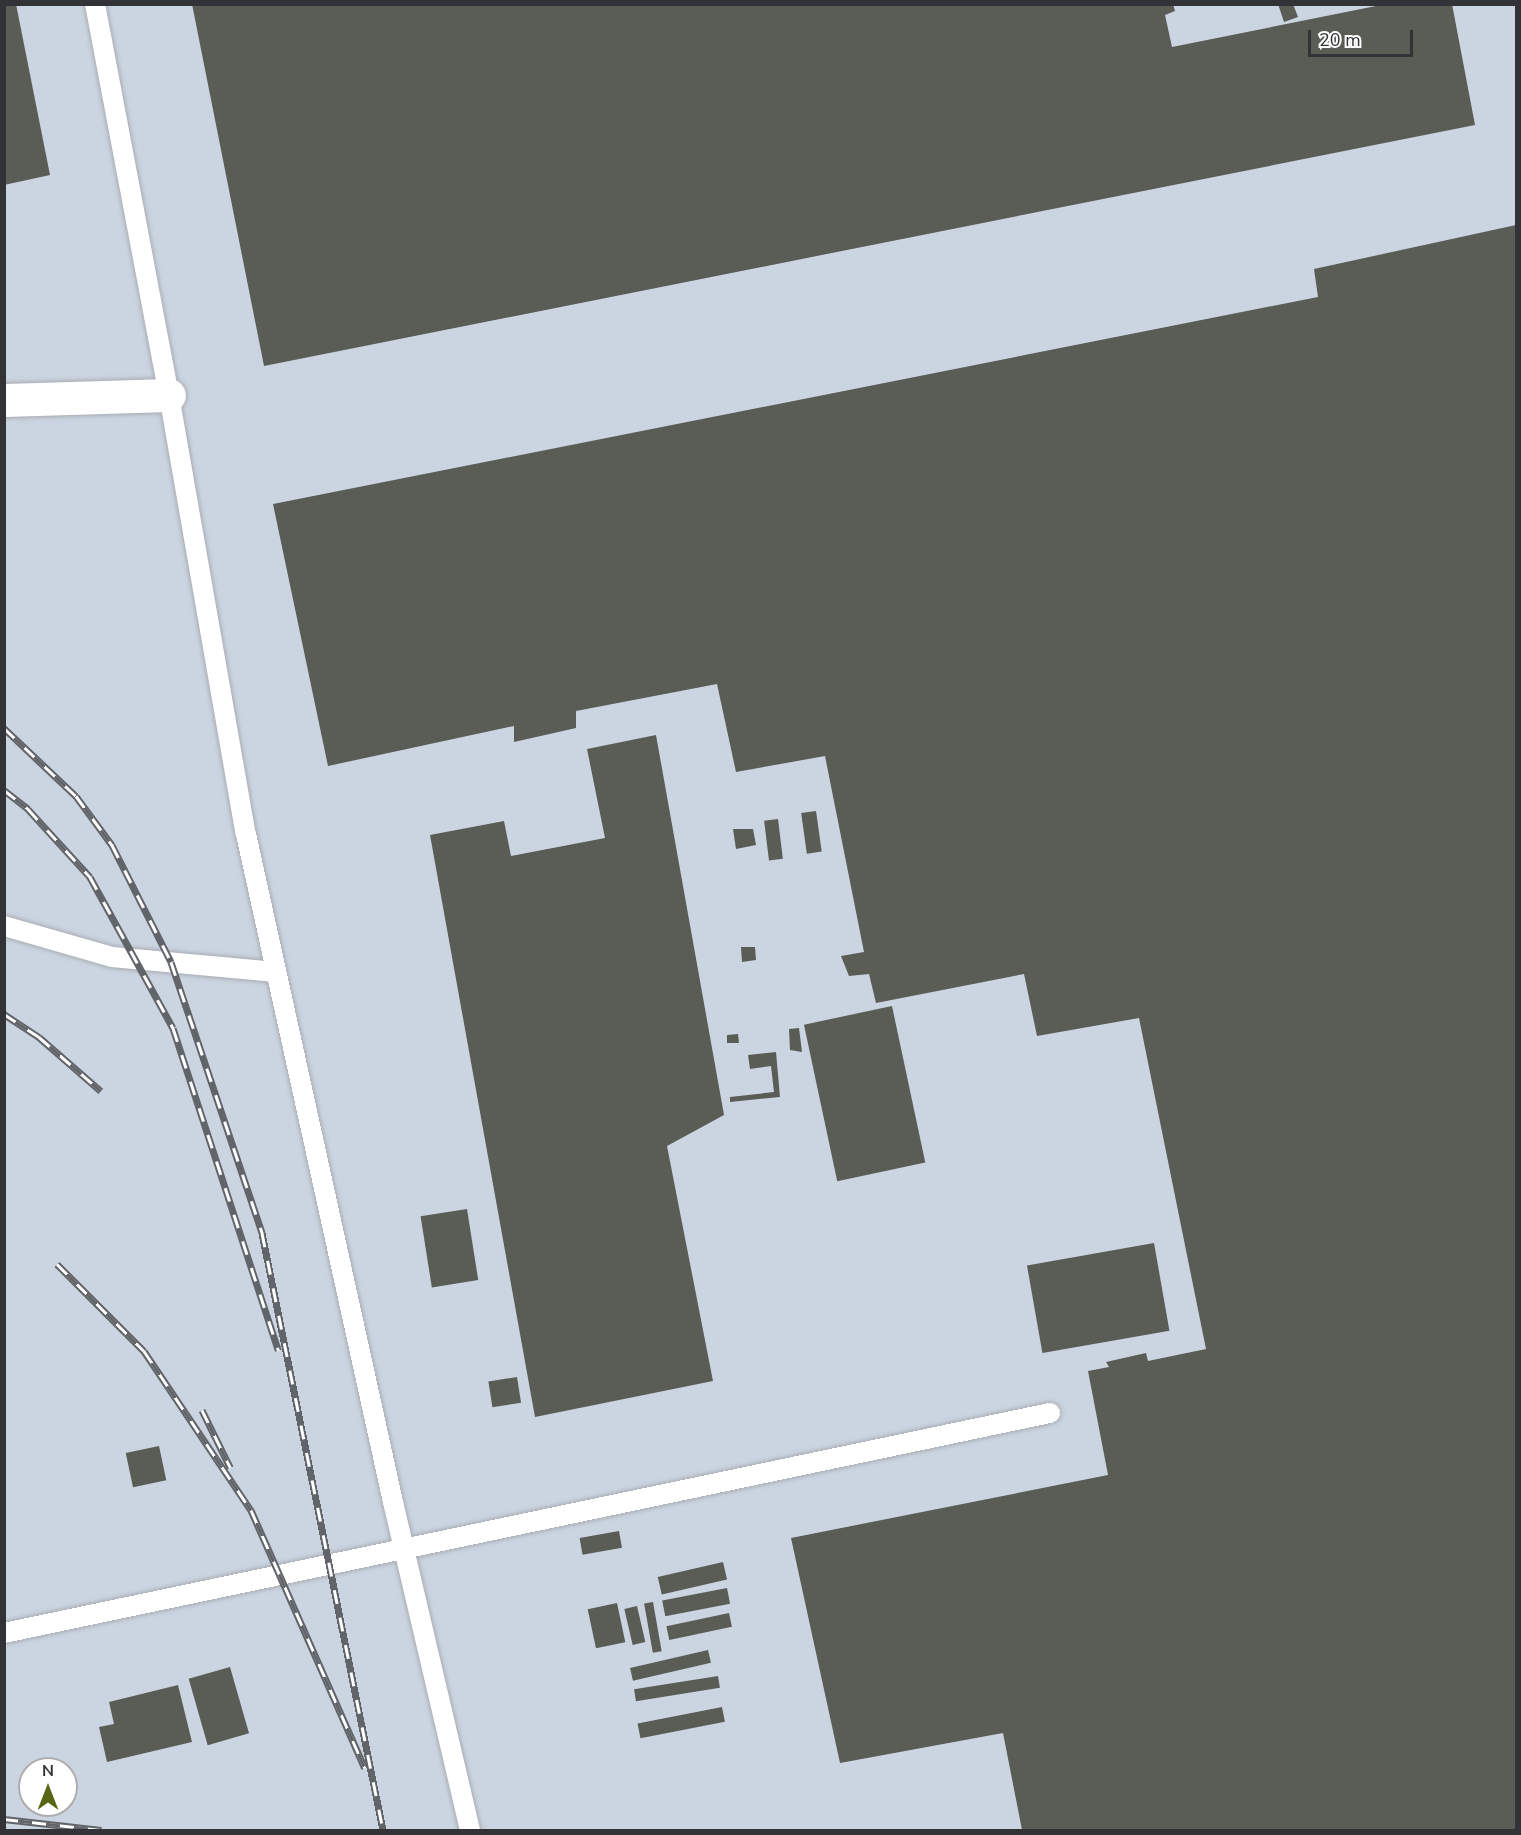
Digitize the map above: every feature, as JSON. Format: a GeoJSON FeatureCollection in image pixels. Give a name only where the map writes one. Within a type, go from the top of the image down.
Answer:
{"type":"FeatureCollection","features":[{"type":"Feature","properties":{"kind":"street"},"geometry":{"type":"LineString","coordinates":[[4,400],[169,395]]}},
{"type":"Feature","properties":{"kind":"lane"},"geometry":{"type":"LineString","coordinates":[[95,4],[169,395],[246,834],[393,1502],[406,1547],[470,1830]]}},
{"type":"Feature","properties":{"kind":"lane"},"geometry":{"type":"LineString","coordinates":[[4,926],[112,957],[276,972]]}},
{"type":"Feature","properties":{"kind":"lane"},"geometry":{"type":"LineString","coordinates":[[4,1633],[1050,1413]]}},
{"type":"Feature","properties":{"kind":"shaded area"},"geometry":{"type":"Polygon","coordinates":[[[5,5],[1516,5],[1516,1830],[5,1830],[5,5]]]}},
{"type":"Feature","properties":{"kind":"building"},"geometry":{"type":"Polygon","coordinates":[[[4,4],[16,4],[50,175],[4,185],[4,4]]]}},
{"type":"Feature","properties":{"kind":"building"},"geometry":{"type":"Polygon","coordinates":[[[192,4],[1173,4],[1175,11],[1165,15],[1172,47],[1386,4],[1452,4],[1475,125],[264,366],[192,4]]]}},
{"type":"Feature","properties":{"kind":"building"},"geometry":{"type":"Polygon","coordinates":[[[1278,4],[1293,4],[1298,17],[1284,22],[1278,4]]]}},
{"type":"Feature","properties":{"kind":"building"},"geometry":{"type":"Polygon","coordinates":[[[1516,225],[1516,1830],[1022,1830],[1003,1733],[840,1763],[791,1538],[1108,1475],[1088,1371],[1109,1367],[1106,1362],[1146,1353],[1148,1361],[1206,1349],[1139,1018],[1037,1036],[1024,974],[876,1003],[869,974],[849,976],[841,956],[864,952],[825,756],[736,772],[717,684],[576,711],[576,728],[514,742],[514,726],[328,766],[273,504],[1318,297],[1314,269],[1516,225]]]}},
{"type":"Feature","properties":{"kind":"building"},"geometry":{"type":"Polygon","coordinates":[[[656,735],[724,1115],[667,1146],[713,1381],[535,1417],[430,835],[504,821],[511,856],[605,838],[587,749],[656,735]]]}},
{"type":"Feature","properties":{"kind":"building"},"geometry":{"type":"Polygon","coordinates":[[[816,811],[822,852],[807,854],[801,813],[816,811]]]}},
{"type":"Feature","properties":{"kind":"building"},"geometry":{"type":"Polygon","coordinates":[[[778,819],[783,859],[769,860],[764,821],[778,819]]]}},
{"type":"Feature","properties":{"kind":"building"},"geometry":{"type":"Polygon","coordinates":[[[733,829],[753,829],[756,845],[736,849],[733,829]]]}},
{"type":"Feature","properties":{"kind":"building"},"geometry":{"type":"Polygon","coordinates":[[[741,947],[755,947],[756,960],[742,962],[741,947]]]}},
{"type":"Feature","properties":{"kind":"building"},"geometry":{"type":"Polygon","coordinates":[[[892,1006],[925,1163],[837,1181],[804,1025],[892,1006]]]}},
{"type":"Feature","properties":{"kind":"building"},"geometry":{"type":"Polygon","coordinates":[[[799,1028],[802,1052],[790,1050],[789,1029],[799,1028]]]}},
{"type":"Feature","properties":{"kind":"building"},"geometry":{"type":"Polygon","coordinates":[[[738,1034],[739,1043],[727,1043],[727,1035],[738,1034]]]}},
{"type":"Feature","properties":{"kind":"building"},"geometry":{"type":"Polygon","coordinates":[[[776,1052],[780,1097],[730,1102],[730,1097],[774,1092],[771,1066],[750,1069],[748,1055],[776,1052]]]}},
{"type":"Feature","properties":{"kind":"building"},"geometry":{"type":"Polygon","coordinates":[[[467,1209],[478,1280],[432,1287],[421,1216],[467,1209]]]}},
{"type":"Feature","properties":{"kind":"building"},"geometry":{"type":"Polygon","coordinates":[[[1154,1243],[1169,1331],[1042,1353],[1027,1265],[1154,1243]]]}},
{"type":"Feature","properties":{"kind":"building"},"geometry":{"type":"Polygon","coordinates":[[[517,1377],[521,1403],[492,1407],[488,1382],[517,1377]]]}},
{"type":"Feature","properties":{"kind":"building"},"geometry":{"type":"Polygon","coordinates":[[[159,1446],[166,1480],[133,1487],[126,1453],[159,1446]]]}},
{"type":"Feature","properties":{"kind":"building"},"geometry":{"type":"Polygon","coordinates":[[[619,1531],[622,1548],[583,1555],[580,1538],[619,1531]]]}},
{"type":"Feature","properties":{"kind":"building"},"geometry":{"type":"Polygon","coordinates":[[[723,1562],[727,1580],[662,1595],[658,1577],[723,1562]]]}},
{"type":"Feature","properties":{"kind":"building"},"geometry":{"type":"Polygon","coordinates":[[[727,1588],[730,1604],[665,1616],[662,1601],[727,1588]]]}},
{"type":"Feature","properties":{"kind":"building"},"geometry":{"type":"Polygon","coordinates":[[[653,1602],[662,1651],[653,1653],[644,1604],[653,1602]]]}},
{"type":"Feature","properties":{"kind":"building"},"geometry":{"type":"Polygon","coordinates":[[[617,1603],[625,1642],[596,1648],[588,1609],[617,1603]]]}},
{"type":"Feature","properties":{"kind":"building"},"geometry":{"type":"Polygon","coordinates":[[[637,1606],[645,1642],[633,1645],[624,1609],[637,1606]]]}},
{"type":"Feature","properties":{"kind":"building"},"geometry":{"type":"Polygon","coordinates":[[[729,1613],[732,1627],[669,1640],[666,1626],[729,1613]]]}},
{"type":"Feature","properties":{"kind":"building"},"geometry":{"type":"Polygon","coordinates":[[[708,1650],[711,1663],[633,1681],[630,1668],[708,1650]]]}},
{"type":"Feature","properties":{"kind":"building"},"geometry":{"type":"Polygon","coordinates":[[[230,1667],[249,1733],[208,1745],[189,1679],[230,1667]]]}},
{"type":"Feature","properties":{"kind":"building"},"geometry":{"type":"Polygon","coordinates":[[[718,1676],[720,1688],[636,1701],[634,1689],[718,1676]]]}},
{"type":"Feature","properties":{"kind":"building"},"geometry":{"type":"Polygon","coordinates":[[[178,1685],[192,1742],[107,1762],[99,1727],[114,1724],[109,1702],[178,1685]]]}},
{"type":"Feature","properties":{"kind":"building"},"geometry":{"type":"Polygon","coordinates":[[[722,1707],[725,1722],[640,1738],[638,1723],[722,1707]]]}},
{"type":"Feature","properties":{"kind":"railway"},"geometry":{"type":"LineString","coordinates":[[4,728],[76,796],[112,845],[171,962],[262,1233],[383,1830]]}},
{"type":"Feature","properties":{"kind":"railway"},"geometry":{"type":"LineString","coordinates":[[4,790],[28,809],[90,877],[173,1028],[278,1350]]}},
{"type":"Feature","properties":{"kind":"railway"},"geometry":{"type":"LineString","coordinates":[[4,1014],[39,1037],[101,1091]]}},
{"type":"Feature","properties":{"kind":"railway"},"geometry":{"type":"LineString","coordinates":[[57,1264],[144,1351],[251,1510],[365,1768]]}},
{"type":"Feature","properties":{"kind":"railway"},"geometry":{"type":"LineString","coordinates":[[202,1410],[230,1467]]}},
{"type":"Feature","properties":{"kind":"railway"},"geometry":{"type":"LineString","coordinates":[[4,1819],[101,1830]]}}]}
